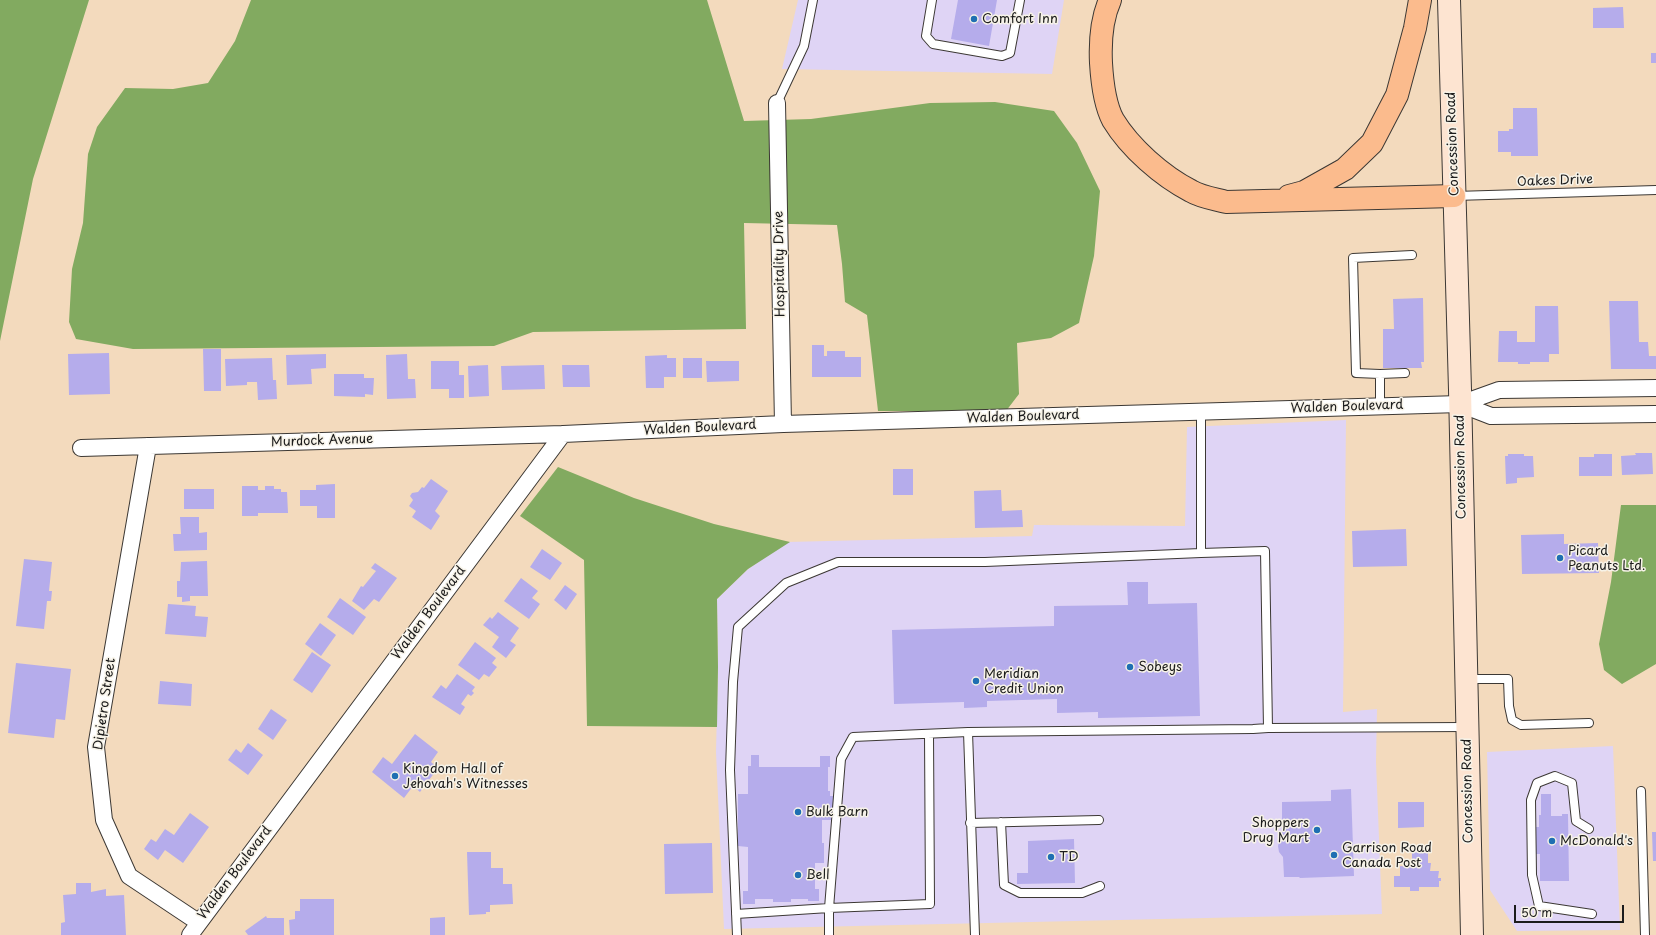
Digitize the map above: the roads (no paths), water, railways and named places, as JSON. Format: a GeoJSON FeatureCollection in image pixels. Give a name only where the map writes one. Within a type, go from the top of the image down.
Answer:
{"type":"FeatureCollection","features":[{"type":"Feature","properties":{"kind":"highway"},"geometry":{"type":"LineString","coordinates":[[1110,0],[1106,8],[1100,44],[1102,85],[1112,119],[1137,151],[1162,174],[1192,192],[1226,202],[1454,196]]}},
{"type":"Feature","properties":{"kind":"highway"},"geometry":{"type":"LineString","coordinates":[[1264,202],[1304,192],[1345,169],[1372,143],[1397,95],[1415,28],[1420,0]]}},
{"type":"Feature","properties":{"kind":"street","name":"Concession Road"},"geometry":{"type":"LineString","coordinates":[[1449,0],[1472,935]]}},
{"type":"Feature","properties":{"kind":"street","name":"Hospitality Drive"},"geometry":{"type":"LineString","coordinates":[[777,103],[784,424]]}},
{"type":"Feature","properties":{"kind":"street"},"geometry":{"type":"LineString","coordinates":[[1633,388],[1634,414]]}},
{"type":"Feature","properties":{"kind":"street","name":"Walden Boulevard"},"geometry":{"type":"LineString","coordinates":[[194,928],[563,434],[784,424],[1460,404],[1499,390],[1656,388]]}},
{"type":"Feature","properties":{"kind":"street","name":"Walden Boulevard"},"geometry":{"type":"LineString","coordinates":[[1460,404],[1492,416],[1656,414]]}},
{"type":"Feature","properties":{"kind":"street","name":"Murdock Avenue"},"geometry":{"type":"LineString","coordinates":[[81,448],[563,434]]}},
{"type":"Feature","properties":{"kind":"street","name":"Dipietro Street"},"geometry":{"type":"LineString","coordinates":[[148,446],[96,747],[104,820],[129,876],[194,928]]}},
{"type":"Feature","properties":{"kind":"lane"},"geometry":{"type":"LineString","coordinates":[[777,103],[804,46],[813,0]]}},
{"type":"Feature","properties":{"kind":"lane"},"geometry":{"type":"LineString","coordinates":[[932,0],[926,36],[932,44],[1002,56],[1010,52],[1020,0]]}},
{"type":"Feature","properties":{"kind":"lane","name":"Oakes Drive"},"geometry":{"type":"LineString","coordinates":[[1454,196],[1656,190]]}},
{"type":"Feature","properties":{"kind":"lane"},"geometry":{"type":"LineString","coordinates":[[1405,373],[1356,373],[1353,258],[1412,255]]}},
{"type":"Feature","properties":{"kind":"lane"},"geometry":{"type":"LineString","coordinates":[[1380,374],[1380,406]]}},
{"type":"Feature","properties":{"kind":"lane"},"geometry":{"type":"LineString","coordinates":[[1201,412],[1201,553]]}},
{"type":"Feature","properties":{"kind":"lane"},"geometry":{"type":"LineString","coordinates":[[737,935],[730,770],[733,682],[738,627],[786,583],[838,562],[985,562],[1265,551],[1268,728]]}},
{"type":"Feature","properties":{"kind":"lane"},"geometry":{"type":"LineString","coordinates":[[1466,679],[1508,679],[1509,706],[1512,720],[1521,725],[1589,723]]}},
{"type":"Feature","properties":{"kind":"lane"},"geometry":{"type":"LineString","coordinates":[[829,935],[829,908],[841,759],[853,737],[968,732],[1467,727]]}},
{"type":"Feature","properties":{"kind":"lane"},"geometry":{"type":"LineString","coordinates":[[968,732],[975,935]]}},
{"type":"Feature","properties":{"kind":"lane"},"geometry":{"type":"LineString","coordinates":[[736,914],[829,908],[930,904],[929,734]]}},
{"type":"Feature","properties":{"kind":"lane"},"geometry":{"type":"LineString","coordinates":[[1589,829],[1576,821],[1572,783],[1555,776],[1537,783],[1531,800],[1531,853],[1532,875],[1539,906],[1592,914]]}},
{"type":"Feature","properties":{"kind":"lane"},"geometry":{"type":"LineString","coordinates":[[1641,791],[1645,935]]}},
{"type":"Feature","properties":{"kind":"lane"},"geometry":{"type":"LineString","coordinates":[[970,823],[1099,820]]}},
{"type":"Feature","properties":{"kind":"lane"},"geometry":{"type":"LineString","coordinates":[[1001,822],[1004,885],[1020,892],[1082,892],[1100,886]]}},
{"type":"Feature","properties":{"kind":"place","name":"Comfort Inn"},"geometry":{"type":"Point","coordinates":[974,19]}},
{"type":"Feature","properties":{"kind":"place","name":"Picard Peanuts Ltd."},"geometry":{"type":"Point","coordinates":[1560,558]}},
{"type":"Feature","properties":{"kind":"place","name":"Sobeys"},"geometry":{"type":"Point","coordinates":[1130,667]}},
{"type":"Feature","properties":{"kind":"place","name":"Meridian Credit Union"},"geometry":{"type":"Point","coordinates":[976,681]}},
{"type":"Feature","properties":{"kind":"place","name":"Kingdom Hall of Jehovah's Witnesses"},"geometry":{"type":"Point","coordinates":[395,776]}},
{"type":"Feature","properties":{"kind":"place","name":"Bulk Barn"},"geometry":{"type":"Point","coordinates":[798,812]}},
{"type":"Feature","properties":{"kind":"place","name":"Shoppers Drug Mart"},"geometry":{"type":"Point","coordinates":[1317,830]}},
{"type":"Feature","properties":{"kind":"place","name":"McDonald's"},"geometry":{"type":"Point","coordinates":[1552,841]}},
{"type":"Feature","properties":{"kind":"place","name":"Garrison Road Canada Post"},"geometry":{"type":"Point","coordinates":[1334,855]}},
{"type":"Feature","properties":{"kind":"place","name":"TD"},"geometry":{"type":"Point","coordinates":[1051,857]}},
{"type":"Feature","properties":{"kind":"place","name":"Bell"},"geometry":{"type":"Point","coordinates":[798,875]}}]}
